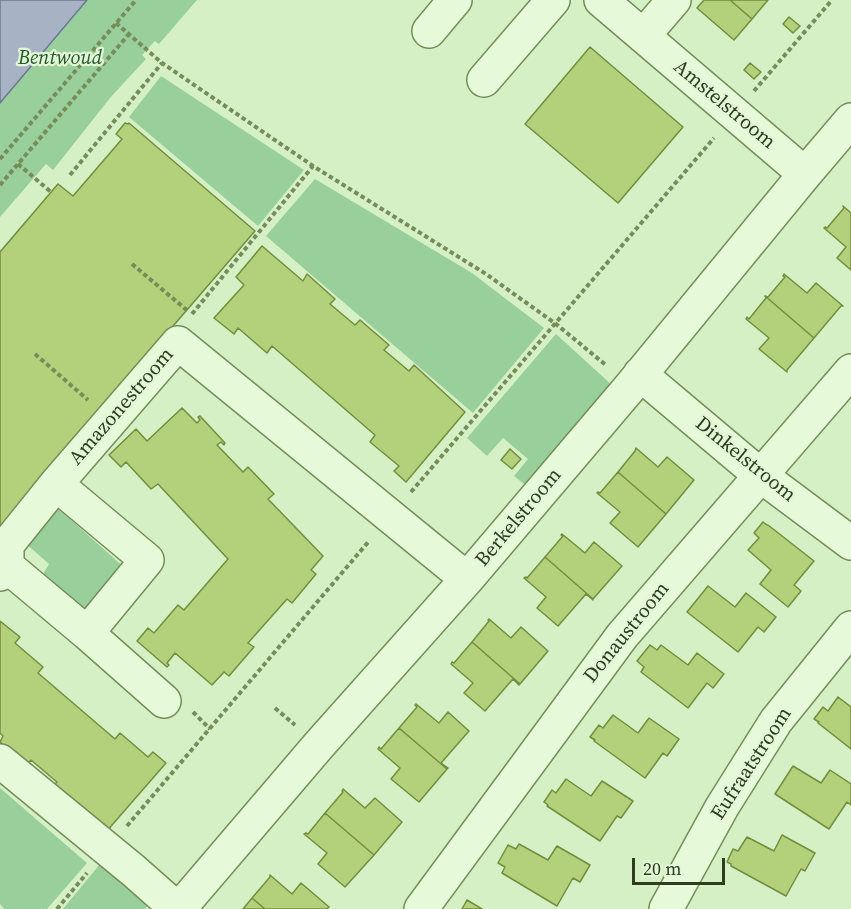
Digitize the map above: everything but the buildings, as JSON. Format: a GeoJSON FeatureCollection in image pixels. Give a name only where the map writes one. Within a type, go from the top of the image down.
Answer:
{"type":"FeatureCollection","features":[{"type":"Feature","properties":{"kind":"street"},"geometry":{"type":"LineString","coordinates":[[429,31],[455,0]]}},
{"type":"Feature","properties":{"kind":"street"},"geometry":{"type":"LineString","coordinates":[[484,80],[553,0]]}},
{"type":"Feature","properties":{"kind":"street","name":"Amstelstroom"},"geometry":{"type":"LineString","coordinates":[[601,0],[805,174]]}},
{"type":"Feature","properties":{"kind":"street"},"geometry":{"type":"LineString","coordinates":[[643,36],[674,0]]}},
{"type":"Feature","properties":{"kind":"street","name":"Berkelstroom"},"geometry":{"type":"LineString","coordinates":[[178,909],[636,380],[851,120]]}},
{"type":"Feature","properties":{"kind":"street","name":"Amazonestroom"},"geometry":{"type":"LineString","coordinates":[[87,633],[147,560],[56,484],[185,328],[390,516],[466,579]]}},
{"type":"Feature","properties":{"kind":"street","name":"Donaustroom"},"geometry":{"type":"LineString","coordinates":[[421,909],[622,636],[851,371]]}},
{"type":"Feature","properties":{"kind":"street","name":"Dinkelstroom"},"geometry":{"type":"LineString","coordinates":[[636,380],[851,543]]}},
{"type":"Feature","properties":{"kind":"street"},"geometry":{"type":"LineString","coordinates":[[56,484],[7,545],[4,570],[178,706]]}},
{"type":"Feature","properties":{"kind":"street","name":"Eufraatstroom"},"geometry":{"type":"LineString","coordinates":[[666,909],[722,807],[776,721],[851,628]]}},
{"type":"Feature","properties":{"kind":"street"},"geometry":{"type":"LineString","coordinates":[[0,761],[178,909]]}},
{"type":"Feature","properties":{"kind":"path"},"geometry":{"type":"LineString","coordinates":[[0,159],[136,0]]}},
{"type":"Feature","properties":{"kind":"path"},"geometry":{"type":"LineString","coordinates":[[57,909],[832,0]]}},
{"type":"Feature","properties":{"kind":"path"},"geometry":{"type":"LineString","coordinates":[[116,23],[162,63],[313,166],[486,274],[636,380]]}},
{"type":"Feature","properties":{"kind":"path"},"geometry":{"type":"LineString","coordinates":[[0,185],[129,34]]}},
{"type":"Feature","properties":{"kind":"path"},"geometry":{"type":"LineString","coordinates":[[70,176],[162,63]]}},
{"type":"Feature","properties":{"kind":"path"},"geometry":{"type":"LineString","coordinates":[[18,164],[51,192]]}},
{"type":"Feature","properties":{"kind":"path"},"geometry":{"type":"LineString","coordinates":[[132,264],[185,328],[313,166]]}},
{"type":"Feature","properties":{"kind":"path"},"geometry":{"type":"LineString","coordinates":[[35,354],[111,420]]}},
{"type":"Feature","properties":{"kind":"path"},"geometry":{"type":"LineString","coordinates":[[178,706],[210,729]]}},
{"type":"Feature","properties":{"kind":"green space","name":"Bentwoud"},"geometry":{"type":"Polygon","coordinates":[[[0,0],[197,0],[159,44],[155,41],[142,55],[146,59],[110,98],[53,170],[46,164],[0,217],[0,0]]]}},
{"type":"Feature","properties":{"kind":"green space"},"geometry":{"type":"Polygon","coordinates":[[[161,76],[304,170],[258,226],[129,117],[161,76]]]}},
{"type":"Feature","properties":{"kind":"green space"},"geometry":{"type":"Polygon","coordinates":[[[315,179],[472,273],[544,328],[473,413],[266,236],[315,179]]]}},
{"type":"Feature","properties":{"kind":"green space"},"geometry":{"type":"Polygon","coordinates":[[[556,334],[613,386],[524,484],[514,476],[528,459],[503,438],[487,456],[467,438],[556,334]]]}},
{"type":"Feature","properties":{"kind":"green space"},"geometry":{"type":"Polygon","coordinates":[[[53,504],[126,569],[89,612],[43,574],[49,564],[23,541],[53,504]]]}},
{"type":"Feature","properties":{"kind":"green space"},"geometry":{"type":"Polygon","coordinates":[[[0,788],[87,863],[47,909],[4,909],[0,904],[0,788]]]}},
{"type":"Feature","properties":{"kind":"green space"},"geometry":{"type":"Polygon","coordinates":[[[100,864],[148,905],[145,909],[63,909],[100,864]]]}},
{"type":"Feature","properties":{"kind":"water"},"geometry":{"type":"Polygon","coordinates":[[[0,0],[87,0],[0,103],[0,0]]]}}]}
